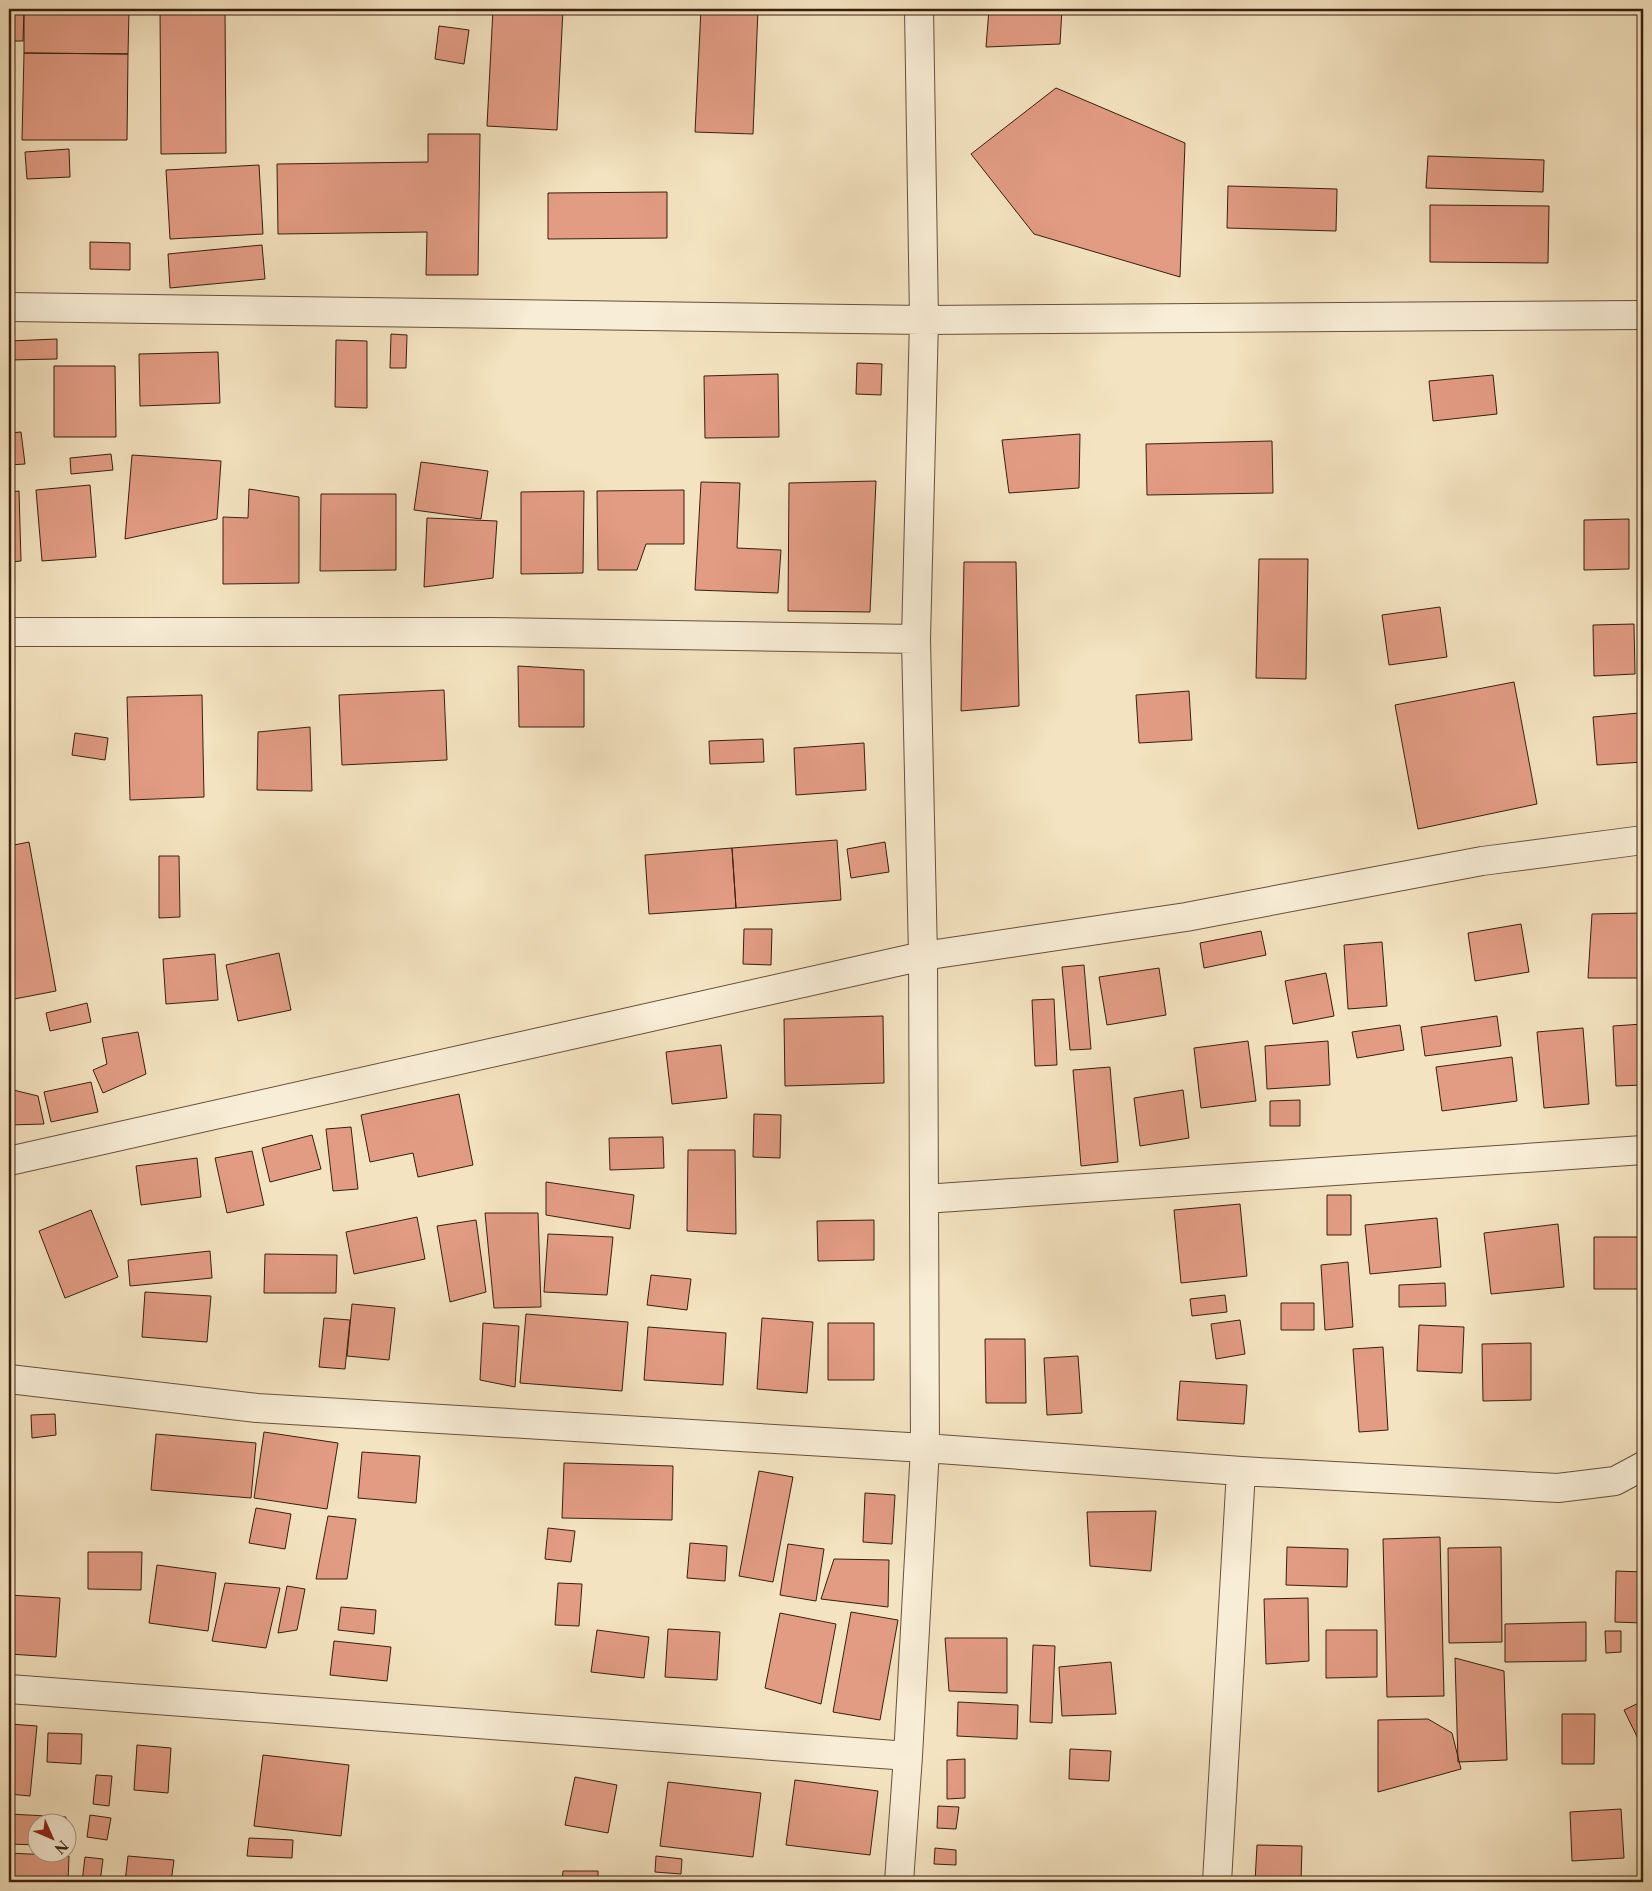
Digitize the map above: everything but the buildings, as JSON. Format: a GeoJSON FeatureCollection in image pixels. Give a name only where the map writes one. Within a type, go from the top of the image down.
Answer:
{"type":"FeatureCollection","features":[{"type":"Feature","properties":{"kind":"street"},"geometry":{"type":"LineString","coordinates":[[899,1882],[925,1448],[923,956],[916,639],[924,320],[919,9]]}},
{"type":"Feature","properties":{"kind":"street"},"geometry":{"type":"LineString","coordinates":[[9,307],[924,320],[1643,315]]}},
{"type":"Feature","properties":{"kind":"street"},"geometry":{"type":"LineString","coordinates":[[9,632],[490,632],[916,639]]}},
{"type":"Feature","properties":{"kind":"street"},"geometry":{"type":"LineString","coordinates":[[9,1161],[923,956],[1186,917],[1482,861],[1643,840]]}},
{"type":"Feature","properties":{"kind":"street"},"geometry":{"type":"LineString","coordinates":[[924,1198],[1643,1150]]}},
{"type":"Feature","properties":{"kind":"street"},"geometry":{"type":"LineString","coordinates":[[9,1379],[257,1408],[925,1448],[1241,1471],[1558,1488],[1615,1481],[1643,1466]]}},
{"type":"Feature","properties":{"kind":"street"},"geometry":{"type":"LineString","coordinates":[[1217,1882],[1241,1471]]}},
{"type":"Feature","properties":{"kind":"street"},"geometry":{"type":"LineString","coordinates":[[9,1689],[908,1756]]}}]}
